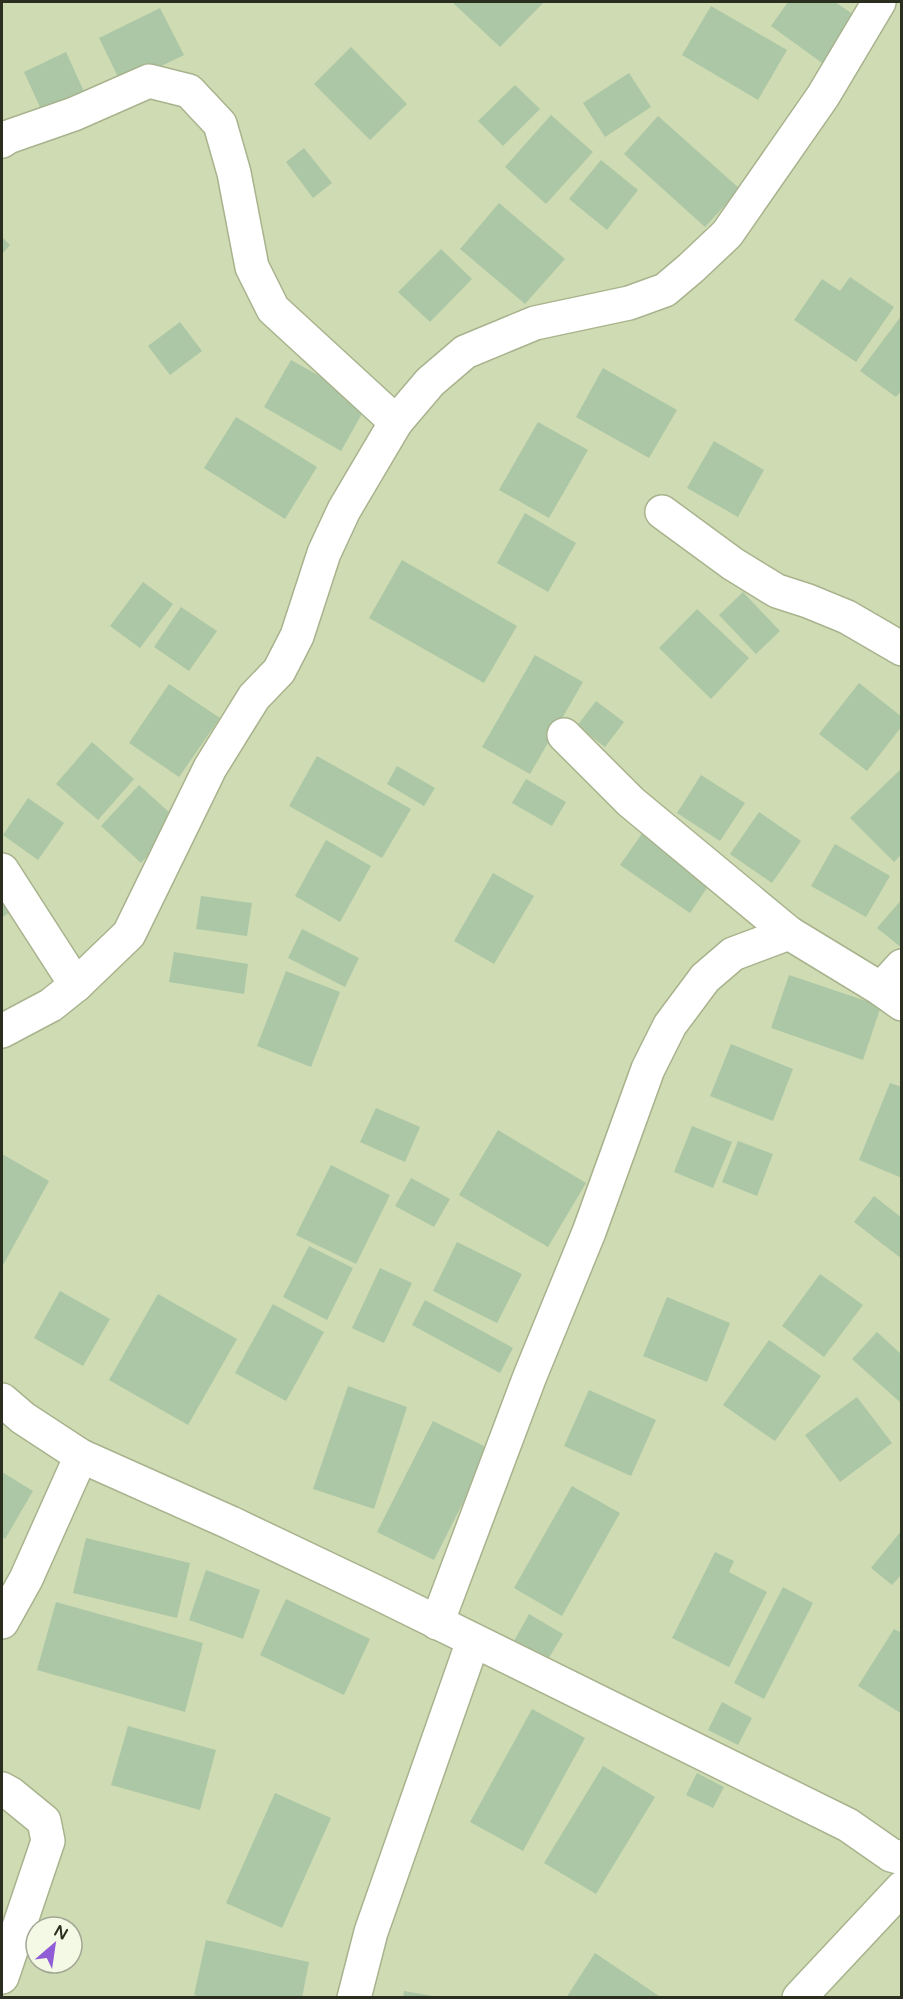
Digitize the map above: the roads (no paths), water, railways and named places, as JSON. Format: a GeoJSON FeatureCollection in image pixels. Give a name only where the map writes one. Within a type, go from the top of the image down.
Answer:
{"type":"FeatureCollection","features":[{"type":"Feature","properties":{"kind":"street"},"geometry":{"type":"LineString","coordinates":[[2,1031],[51,1005],[76,985],[129,934],[210,768],[254,697],[279,671],[297,636],[324,553],[344,510],[396,422],[430,382],[465,352],[535,323],[629,303],[665,290],[691,268],[733,226],[823,96],[879,2]]}},
{"type":"Feature","properties":{"kind":"street"},"geometry":{"type":"LineString","coordinates":[[2,141],[74,114],[150,81],[189,91],[219,124],[234,173],[252,267],[273,309],[396,422]]}},
{"type":"Feature","properties":{"kind":"street"},"geometry":{"type":"LineString","coordinates":[[662,512],[733,564],[777,591],[847,617],[902,649]]}},
{"type":"Feature","properties":{"kind":"street"},"geometry":{"type":"LineString","coordinates":[[564,735],[631,801],[789,933],[895,986]]}},
{"type":"Feature","properties":{"kind":"street"},"geometry":{"type":"LineString","coordinates":[[2,870],[76,985]]}},
{"type":"Feature","properties":{"kind":"street"},"geometry":{"type":"LineString","coordinates":[[437,1623],[530,1376],[589,1232],[648,1069],[670,1025],[705,978],[733,954],[789,933]]}},
{"type":"Feature","properties":{"kind":"street"},"geometry":{"type":"LineString","coordinates":[[2,1400],[22,1418],[81,1456],[231,1523],[437,1623],[848,1825],[891,1855],[902,1858]]}},
{"type":"Feature","properties":{"kind":"street"},"geometry":{"type":"LineString","coordinates":[[2,1622],[26,1579],[81,1456]]}},
{"type":"Feature","properties":{"kind":"street"},"geometry":{"type":"LineString","coordinates":[[354,1998],[371,1932],[473,1641]]}},
{"type":"Feature","properties":{"kind":"street"},"geometry":{"type":"LineString","coordinates":[[2,1789],[44,1821],[48,1841],[2,1977]]}},
{"type":"Feature","properties":{"kind":"street"},"geometry":{"type":"LineString","coordinates":[[799,1998],[902,1888]]}}]}
